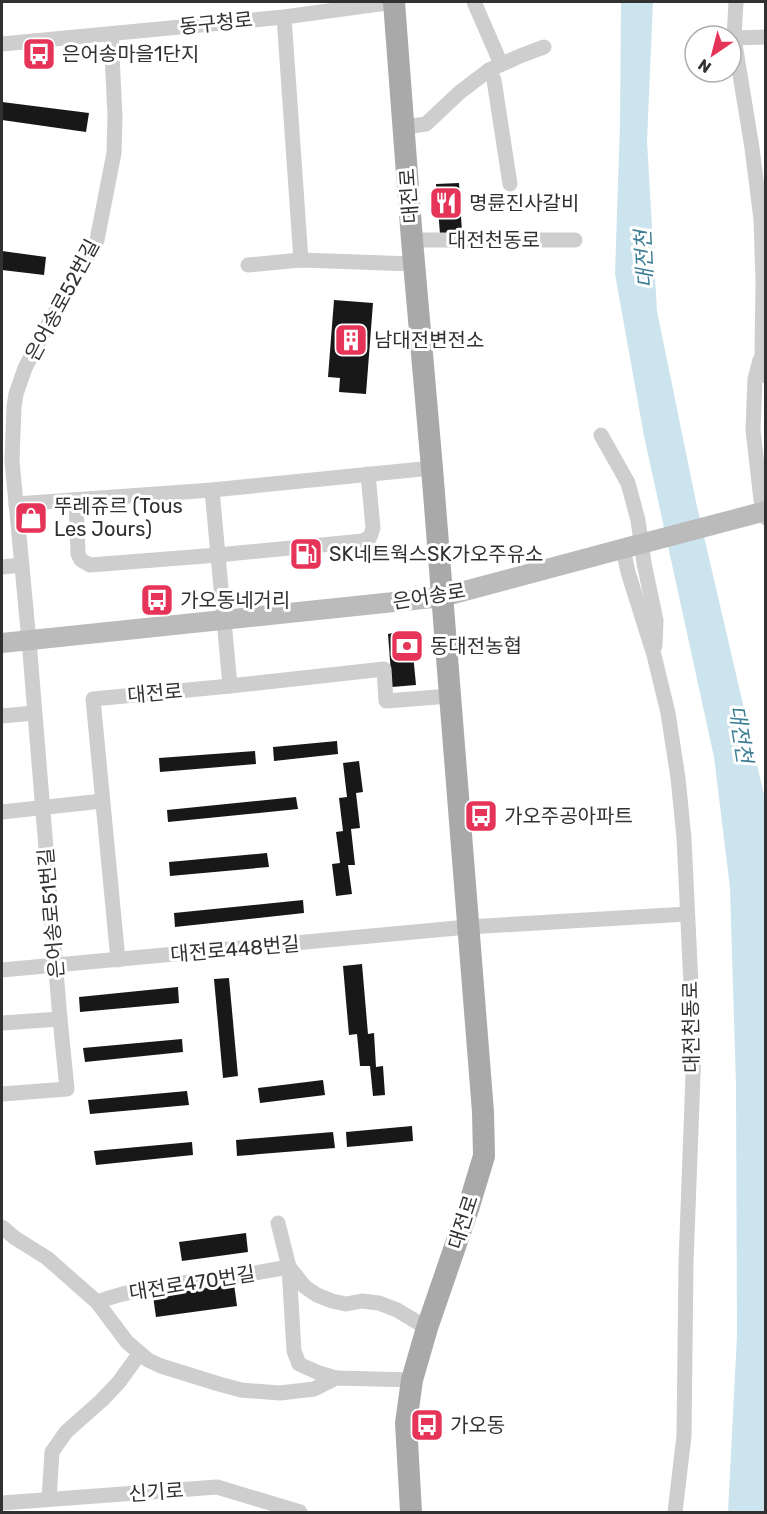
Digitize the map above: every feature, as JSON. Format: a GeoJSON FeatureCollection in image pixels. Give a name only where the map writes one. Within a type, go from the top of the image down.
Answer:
{"type":"FeatureCollection","features":[{"type":"Feature","properties":{"kind":"main road","name":"대전로"},"geometry":{"type":"LineString","coordinates":[[394,2],[483,1112],[484,1156],[412,1380],[406,1422],[411,1512]]}},
{"type":"Feature","properties":{"kind":"main road","name":"은어송로"},"geometry":{"type":"LineString","coordinates":[[2,643],[441,597],[765,511]]}},
{"type":"Feature","properties":{"kind":"street","name":"동구청로"},"geometry":{"type":"LineString","coordinates":[[2,44],[284,17],[394,2]]}},
{"type":"Feature","properties":{"kind":"street"},"geometry":{"type":"LineString","coordinates":[[474,2],[495,67],[494,80],[510,184]]}},
{"type":"Feature","properties":{"kind":"street"},"geometry":{"type":"LineString","coordinates":[[735,24],[736,2]]}},
{"type":"Feature","properties":{"kind":"street"},"geometry":{"type":"LineString","coordinates":[[284,17],[301,260]]}},
{"type":"Feature","properties":{"kind":"street","name":"은어송로52번길"},"geometry":{"type":"LineString","coordinates":[[29,641],[16,504],[7,477],[12,450],[14,407],[25,368],[97,240],[114,153],[116,116],[111,34]]}},
{"type":"Feature","properties":{"kind":"street"},"geometry":{"type":"LineString","coordinates":[[743,38],[765,37]]}},
{"type":"Feature","properties":{"kind":"street"},"geometry":{"type":"LineString","coordinates":[[404,127],[426,124],[460,92],[495,67],[544,47]]}},
{"type":"Feature","properties":{"kind":"street"},"geometry":{"type":"LineString","coordinates":[[742,84],[763,219],[762,353],[765,376]]}},
{"type":"Feature","properties":{"kind":"street","name":"대전천동로"},"geometry":{"type":"LineString","coordinates":[[412,240],[575,240]]}},
{"type":"Feature","properties":{"kind":"street"},"geometry":{"type":"LineString","coordinates":[[248,265],[301,260],[414,264]]}},
{"type":"Feature","properties":{"kind":"street"},"geometry":{"type":"LineString","coordinates":[[762,353],[756,379],[753,430],[765,518]]}},
{"type":"Feature","properties":{"kind":"street"},"geometry":{"type":"LineString","coordinates":[[601,435],[628,483],[639,520],[644,563],[656,620],[654,655]]}},
{"type":"Feature","properties":{"kind":"street"},"geometry":{"type":"LineString","coordinates":[[16,504],[212,490],[432,468]]}},
{"type":"Feature","properties":{"kind":"street"},"geometry":{"type":"LineString","coordinates":[[76,500],[78,554],[81,560],[90,565],[218,555],[363,541],[370,537],[373,528],[368,474]]}},
{"type":"Feature","properties":{"kind":"street"},"geometry":{"type":"LineString","coordinates":[[212,490],[230,686]]}},
{"type":"Feature","properties":{"kind":"street","name":"대전천동로"},"geometry":{"type":"LineString","coordinates":[[626,548],[628,572],[654,655],[668,713],[684,838],[694,1048],[686,1263],[684,1436],[675,1512]]}},
{"type":"Feature","properties":{"kind":"street"},"geometry":{"type":"LineString","coordinates":[[2,567],[22,565]]}},
{"type":"Feature","properties":{"kind":"street","name":"은어송로51번길"},"geometry":{"type":"LineString","coordinates":[[2,1094],[67,1089],[29,641]]}},
{"type":"Feature","properties":{"kind":"street","name":"대전로"},"geometry":{"type":"LineString","coordinates":[[118,960],[93,699],[384,669],[386,701],[450,696]]}},
{"type":"Feature","properties":{"kind":"street"},"geometry":{"type":"LineString","coordinates":[[2,717],[34,713]]}},
{"type":"Feature","properties":{"kind":"street"},"geometry":{"type":"LineString","coordinates":[[2,812],[102,801]]}},
{"type":"Feature","properties":{"kind":"street"},"geometry":{"type":"LineString","coordinates":[[468,927],[687,914]]}},
{"type":"Feature","properties":{"kind":"street","name":"대전로448번길"},"geometry":{"type":"LineString","coordinates":[[2,970],[468,927]]}},
{"type":"Feature","properties":{"kind":"street"},"geometry":{"type":"LineString","coordinates":[[2,1023],[60,1019]]}},
{"type":"Feature","properties":{"kind":"street"},"geometry":{"type":"LineString","coordinates":[[278,1223],[289,1267],[294,1351],[299,1364],[336,1378],[412,1380]]}},
{"type":"Feature","properties":{"kind":"street"},"geometry":{"type":"LineString","coordinates":[[2,1227],[47,1258],[97,1302],[127,1342],[148,1360],[161,1366],[241,1390],[301,1391],[314,1389],[336,1378]]}},
{"type":"Feature","properties":{"kind":"street"},"geometry":{"type":"LineString","coordinates":[[289,1267],[305,1287],[317,1295],[346,1304],[362,1301],[379,1303],[397,1310],[427,1328]]}},
{"type":"Feature","properties":{"kind":"street","name":"대전로470번길"},"geometry":{"type":"LineString","coordinates":[[97,1302],[119,1294],[154,1287],[289,1267]]}},
{"type":"Feature","properties":{"kind":"street"},"geometry":{"type":"LineString","coordinates":[[49,1499],[52,1452],[66,1432],[120,1382],[140,1353]]}},
{"type":"Feature","properties":{"kind":"street","name":"신기로"},"geometry":{"type":"LineString","coordinates":[[6,1506],[49,1499],[217,1487],[300,1512]]}},
{"type":"Feature","properties":{"kind":"water","name":"대전천"},"geometry":{"type":"Polygon","coordinates":[[[621,2],[653,2],[647,141],[657,311],[696,502],[765,799],[765,1512],[728,1512],[737,1335],[736,1085],[730,888],[714,757],[644,436],[615,274],[621,2]]]}},
{"type":"Feature","properties":{"kind":"building"},"geometry":{"type":"Polygon","coordinates":[[[2,102],[89,113],[86,132],[2,120],[2,102]]]}},
{"type":"Feature","properties":{"kind":"building"},"geometry":{"type":"Polygon","coordinates":[[[459,183],[462,232],[440,234],[436,184],[459,183]]]}},
{"type":"Feature","properties":{"kind":"building"},"geometry":{"type":"Polygon","coordinates":[[[2,251],[46,257],[44,275],[2,270],[2,251]]]}},
{"type":"Feature","properties":{"kind":"building","name":"남대전변전소"},"geometry":{"type":"Polygon","coordinates":[[[334,300],[373,303],[366,394],[339,392],[340,378],[328,377],[334,300]]]}},
{"type":"Feature","properties":{"kind":"building"},"geometry":{"type":"Polygon","coordinates":[[[393,633],[394,637],[406,636],[412,643],[416,685],[392,687],[388,634],[393,633]]]}},
{"type":"Feature","properties":{"kind":"building"},"geometry":{"type":"Polygon","coordinates":[[[337,741],[338,754],[274,761],[273,747],[337,741]]]}},
{"type":"Feature","properties":{"kind":"building"},"geometry":{"type":"Polygon","coordinates":[[[255,751],[256,764],[160,772],[159,758],[255,751]]]}},
{"type":"Feature","properties":{"kind":"building"},"geometry":{"type":"Polygon","coordinates":[[[359,761],[363,792],[356,793],[360,828],[351,829],[355,865],[348,865],[352,894],[336,896],[332,864],[340,863],[336,832],[343,831],[339,798],[347,797],[343,763],[359,761]]]}},
{"type":"Feature","properties":{"kind":"building"},"geometry":{"type":"Polygon","coordinates":[[[296,797],[298,809],[168,822],[167,810],[296,797]]]}},
{"type":"Feature","properties":{"kind":"building"},"geometry":{"type":"Polygon","coordinates":[[[267,853],[269,867],[170,876],[169,862],[267,853]]]}},
{"type":"Feature","properties":{"kind":"building"},"geometry":{"type":"Polygon","coordinates":[[[303,900],[304,913],[175,927],[174,913],[303,900]]]}},
{"type":"Feature","properties":{"kind":"building"},"geometry":{"type":"Polygon","coordinates":[[[362,964],[368,1034],[374,1033],[376,1067],[383,1066],[385,1095],[373,1096],[370,1066],[360,1066],[357,1034],[349,1035],[343,966],[362,964]]]}},
{"type":"Feature","properties":{"kind":"building"},"geometry":{"type":"Polygon","coordinates":[[[229,978],[238,1076],[223,1078],[214,979],[229,978]]]}},
{"type":"Feature","properties":{"kind":"building"},"geometry":{"type":"Polygon","coordinates":[[[178,987],[179,1003],[80,1012],[79,997],[178,987]]]}},
{"type":"Feature","properties":{"kind":"building"},"geometry":{"type":"Polygon","coordinates":[[[182,1039],[183,1052],[85,1062],[83,1048],[182,1039]]]}},
{"type":"Feature","properties":{"kind":"building"},"geometry":{"type":"Polygon","coordinates":[[[323,1080],[325,1095],[260,1103],[258,1088],[323,1080]]]}},
{"type":"Feature","properties":{"kind":"building"},"geometry":{"type":"Polygon","coordinates":[[[187,1091],[189,1105],[90,1114],[88,1100],[187,1091]]]}},
{"type":"Feature","properties":{"kind":"building"},"geometry":{"type":"Polygon","coordinates":[[[412,1126],[413,1141],[347,1147],[346,1132],[412,1126]]]}},
{"type":"Feature","properties":{"kind":"building"},"geometry":{"type":"Polygon","coordinates":[[[333,1132],[335,1148],[237,1156],[236,1140],[333,1132]]]}},
{"type":"Feature","properties":{"kind":"building"},"geometry":{"type":"Polygon","coordinates":[[[192,1142],[193,1155],[96,1165],[94,1151],[192,1142]]]}},
{"type":"Feature","properties":{"kind":"building"},"geometry":{"type":"Polygon","coordinates":[[[246,1233],[248,1252],[182,1261],[179,1242],[246,1233]]]}},
{"type":"Feature","properties":{"kind":"building"},"geometry":{"type":"Polygon","coordinates":[[[234,1284],[237,1306],[156,1317],[153,1296],[234,1284]]]}},
{"type":"Feature","properties":{"kind":"place","name":"은어송마을1단지"},"geometry":{"type":"Point","coordinates":[39,54]}},
{"type":"Feature","properties":{"kind":"place","name":"명륜진사갈비"},"geometry":{"type":"Point","coordinates":[446,203]}},
{"type":"Feature","properties":{"kind":"place","name":"남대전변전소"},"geometry":{"type":"Point","coordinates":[351,340]}},
{"type":"Feature","properties":{"kind":"place","name":"뚜레쥬르 (Tous Les Jours)"},"geometry":{"type":"Point","coordinates":[31,518]}},
{"type":"Feature","properties":{"kind":"place","name":"SK네트웍스SK가오주유소"},"geometry":{"type":"Point","coordinates":[306,554]}},
{"type":"Feature","properties":{"kind":"place","name":"가오동네거리"},"geometry":{"type":"Point","coordinates":[157,600]}},
{"type":"Feature","properties":{"kind":"place","name":"동대전농협"},"geometry":{"type":"Point","coordinates":[407,646]}},
{"type":"Feature","properties":{"kind":"place","name":"가오주공아파트"},"geometry":{"type":"Point","coordinates":[481,816]}},
{"type":"Feature","properties":{"kind":"place","name":"가오동"},"geometry":{"type":"Point","coordinates":[427,1425]}}]}
